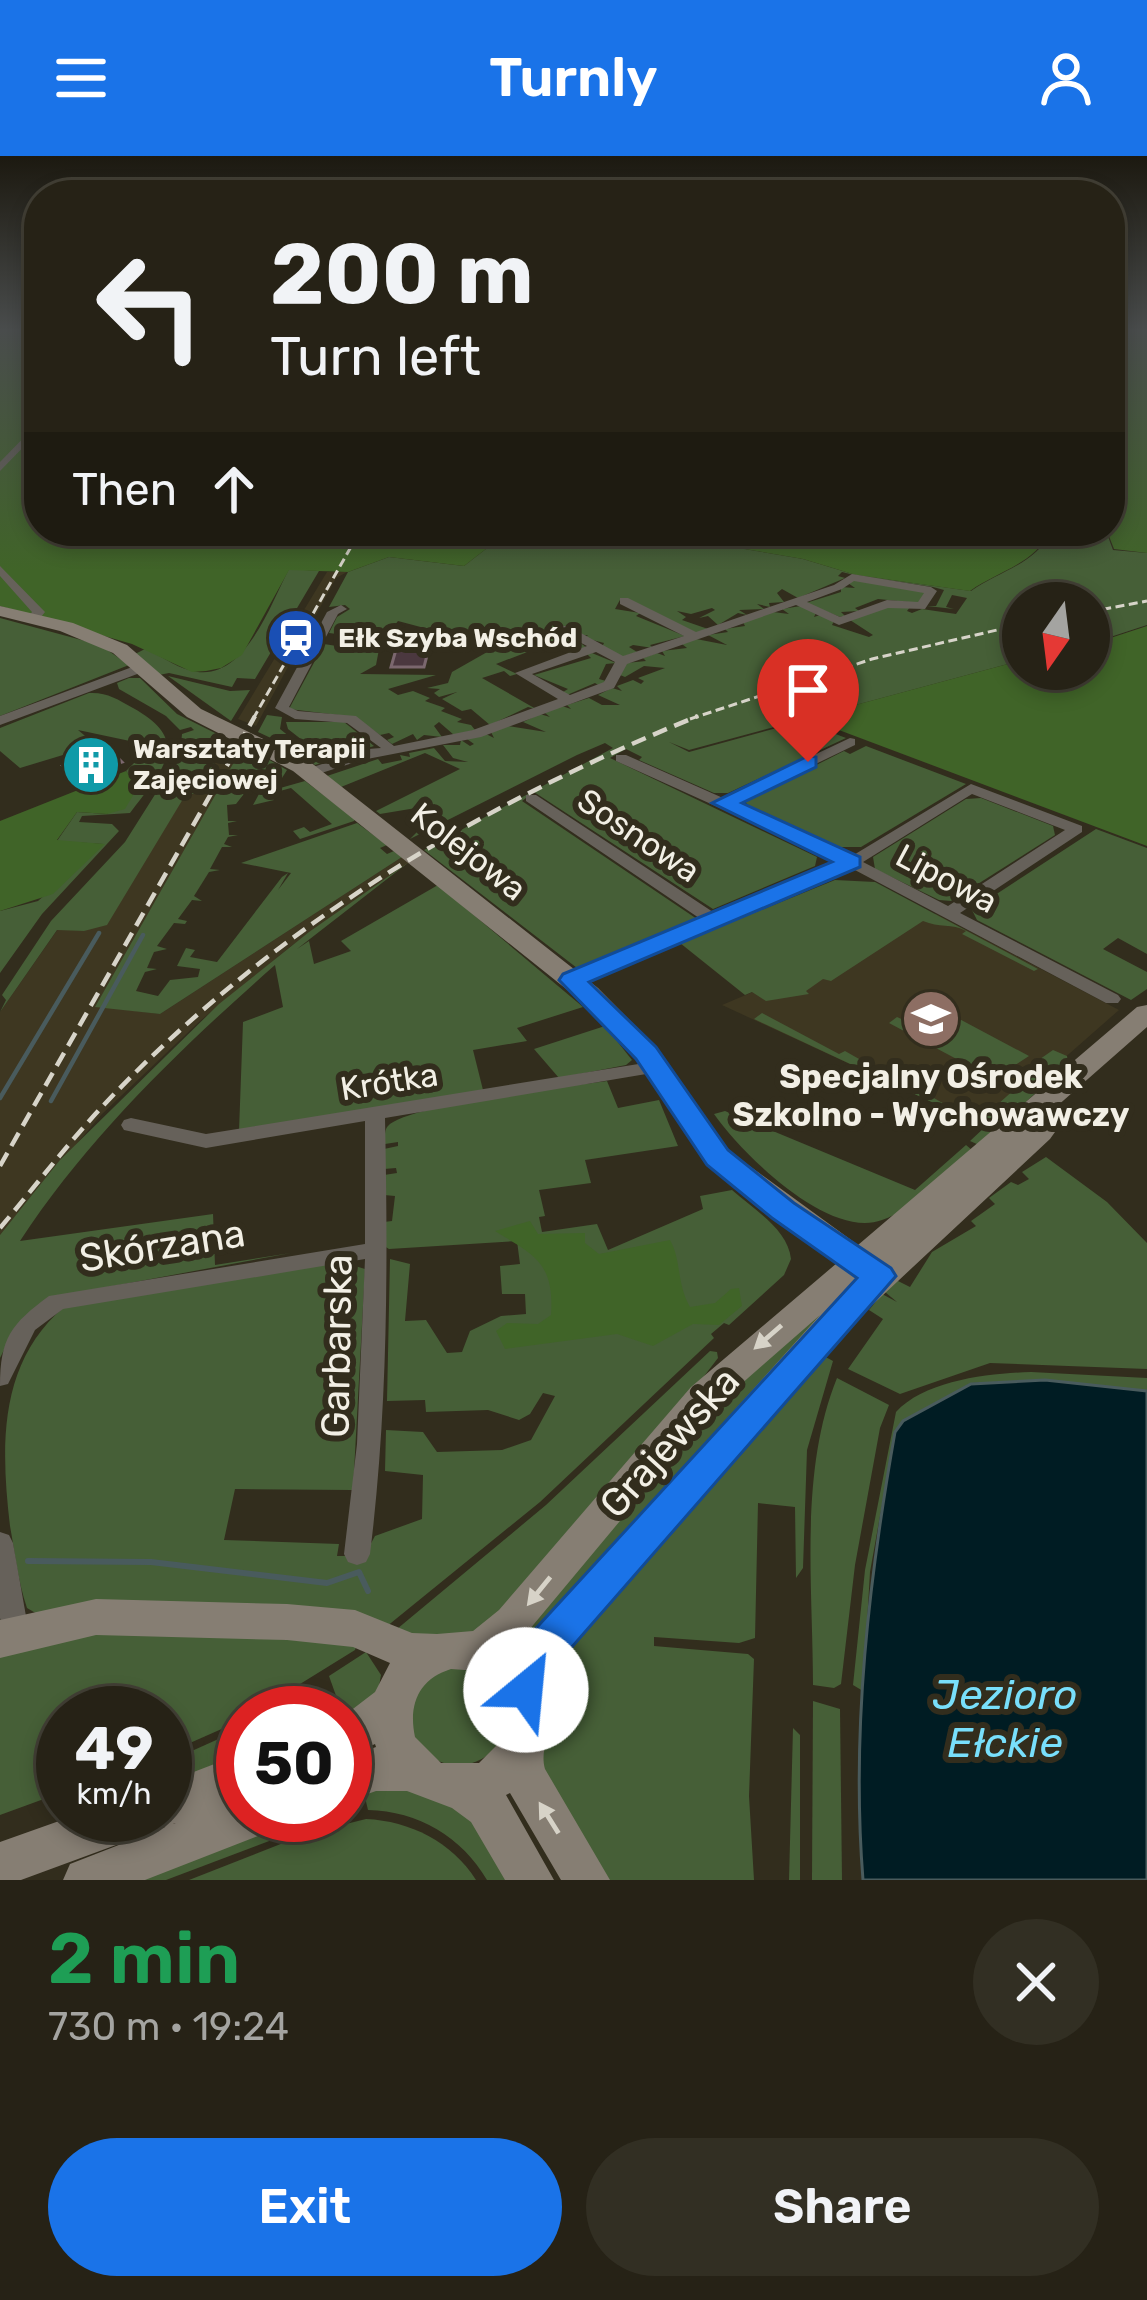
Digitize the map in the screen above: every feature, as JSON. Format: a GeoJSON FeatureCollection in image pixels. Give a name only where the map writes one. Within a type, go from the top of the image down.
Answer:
{"type":"FeatureCollection","features":[{"type":"Feature","properties":{"kind":"main road","name":"Kolejowa"},"geometry":{"type":"LineString","coordinates":[[0,611],[104,641],[143,667],[194,712],[278,752],[309,773],[572,980],[621,1024],[657,1067],[718,1157],[855,1259]]}},
{"type":"Feature","properties":{"kind":"main road","name":"Grajewska"},"geometry":{"type":"LineString","coordinates":[[526,1690],[531,1666],[542,1650],[833,1322],[855,1259],[908,1224],[1147,1013]]}},
{"type":"Feature","properties":{"kind":"main road","name":"Grajewska"},"geometry":{"type":"LineString","coordinates":[[461,1652],[513,1623],[703,1396],[855,1259],[1147,1036]]}},
{"type":"Feature","properties":{"kind":"main road"},"geometry":{"type":"LineString","coordinates":[[8,1636],[95,1617],[342,1627],[411,1652],[461,1652],[502,1661],[526,1690],[530,1721],[519,1752],[487,1779],[456,1785],[433,1782],[412,1771],[372,1770]]}},
{"type":"Feature","properties":{"kind":"main road"},"geometry":{"type":"LineString","coordinates":[[342,1627],[377,1649],[393,1699],[392,1741],[412,1771]]}},
{"type":"Feature","properties":{"kind":"main road"},"geometry":{"type":"LineString","coordinates":[[372,1723],[415,1668],[461,1652]]}},
{"type":"Feature","properties":{"kind":"main road"},"geometry":{"type":"LineString","coordinates":[[519,1752],[526,1778],[587,1880]]}},
{"type":"Feature","properties":{"kind":"main road"},"geometry":{"type":"LineString","coordinates":[[456,1785],[487,1805],[532,1880]]}},
{"type":"Feature","properties":{"kind":"main road"},"geometry":{"type":"LineString","coordinates":[[86,1880],[216,1830]]}},
{"type":"Feature","properties":{"kind":"main road"},"geometry":{"type":"LineString","coordinates":[[0,1865],[63,1842]]}},
{"type":"Feature","properties":{"kind":"street"},"geometry":{"type":"LineString","coordinates":[[0,468],[24,442]]}},
{"type":"Feature","properties":{"kind":"street"},"geometry":{"type":"LineString","coordinates":[[0,569],[37,608],[33,619]]}},
{"type":"Feature","properties":{"kind":"street"},"geometry":{"type":"LineString","coordinates":[[364,756],[476,734],[569,700],[609,685],[622,661],[838,587],[852,577],[931,591],[921,606],[887,604],[839,621],[796,602]]}},
{"type":"Feature","properties":{"kind":"street"},"geometry":{"type":"LineString","coordinates":[[624,601],[695,636]]}},
{"type":"Feature","properties":{"kind":"street"},"geometry":{"type":"LineString","coordinates":[[341,609],[333,612],[282,708],[295,715],[354,720],[388,747]]}},
{"type":"Feature","properties":{"kind":"street"},"geometry":{"type":"LineString","coordinates":[[564,629],[622,661]]}},
{"type":"Feature","properties":{"kind":"street"},"geometry":{"type":"LineString","coordinates":[[569,700],[521,673],[597,647]]}},
{"type":"Feature","properties":{"kind":"street"},"geometry":{"type":"LineString","coordinates":[[0,721],[143,667]]}},
{"type":"Feature","properties":{"kind":"street"},"geometry":{"type":"LineString","coordinates":[[309,773],[388,747],[437,742]]}},
{"type":"Feature","properties":{"kind":"street"},"geometry":{"type":"LineString","coordinates":[[724,803],[850,742]]}},
{"type":"Feature","properties":{"kind":"street","name":"Lipowa"},"geometry":{"type":"LineString","coordinates":[[621,758],[852,862],[1112,999]]}},
{"type":"Feature","properties":{"kind":"street"},"geometry":{"type":"LineString","coordinates":[[572,980],[852,862],[971,788],[1078,830],[948,913]]}},
{"type":"Feature","properties":{"kind":"street","name":"Sosnowa"},"geometry":{"type":"LineString","coordinates":[[531,799],[715,921]]}},
{"type":"Feature","properties":{"kind":"street","name":"Krótka"},"geometry":{"type":"LineString","coordinates":[[131,1125],[195,1142],[375,1126],[657,1067]]}},
{"type":"Feature","properties":{"kind":"street","name":"Garbarska"},"geometry":{"type":"LineString","coordinates":[[357,1554],[371,1436],[375,1126]]}},
{"type":"Feature","properties":{"kind":"street","name":"Skórzana"},"geometry":{"type":"LineString","coordinates":[[0,1376],[27,1324],[57,1302],[374,1250]]}},
{"type":"Feature","properties":{"kind":"street"},"geometry":{"type":"LineString","coordinates":[[0,1543],[8,1636]]}},
{"type":"Feature","properties":{"kind":"shaded area"},"geometry":{"type":"Polygon","coordinates":[[[327,572],[347,572],[336,578],[256,726],[238,719],[327,572]]]}},
{"type":"Feature","properties":{"kind":"shaded area"},"geometry":{"type":"Polygon","coordinates":[[[225,746],[240,752],[96,1006],[160,1014],[402,857],[410,862],[291,946],[200,1021],[101,1115],[0,1235],[0,1012],[58,929],[84,931],[186,794],[197,794],[225,746]]]}},
{"type":"Feature","properties":{"kind":"shaded area","name":"Specjalny Ośrodek Szkolno - Wychowawczy"},"geometry":{"type":"Polygon","coordinates":[[[936,914],[1119,1010],[986,1127],[722,1005],[936,914]]]}},
{"type":"Feature","properties":{"kind":"green space"},"geometry":{"type":"Polygon","coordinates":[[[0,408],[24,408],[24,546],[490,546],[464,566],[389,557],[348,572],[289,570],[242,655],[206,671],[192,672],[132,644],[0,606],[0,408]]]}},
{"type":"Feature","properties":{"kind":"green space"},"geometry":{"type":"Polygon","coordinates":[[[1125,408],[1147,408],[1147,553],[1114,549],[1125,546],[1125,408]]]}},
{"type":"Feature","properties":{"kind":"green space"},"geometry":{"type":"Polygon","coordinates":[[[490,546],[727,546],[803,559],[856,575],[971,591],[1041,546],[1112,546],[1113,550],[1147,553],[1147,625],[1110,637],[1110,582],[1002,582],[1002,666],[689,750],[669,742],[689,752],[802,721],[846,738],[728,793],[714,793],[639,760],[642,757],[626,749],[610,758],[817,857],[815,866],[713,909],[534,792],[522,801],[697,919],[577,968],[424,850],[613,748],[605,743],[577,755],[410,839],[427,822],[427,811],[376,811],[460,769],[425,753],[341,787],[327,776],[434,748],[445,761],[468,762],[453,758],[443,745],[460,745],[461,740],[470,746],[474,744],[467,739],[486,734],[494,738],[491,732],[508,726],[546,732],[523,722],[540,714],[550,717],[545,713],[562,706],[571,709],[567,705],[589,698],[602,705],[620,705],[598,695],[612,688],[622,691],[617,686],[633,680],[641,684],[644,681],[638,678],[665,668],[644,666],[625,677],[620,675],[626,663],[646,661],[643,658],[657,653],[665,656],[662,651],[687,648],[682,644],[696,639],[727,645],[708,635],[745,626],[743,622],[773,612],[789,614],[782,609],[801,606],[816,613],[814,617],[820,615],[834,621],[832,625],[869,637],[873,635],[850,620],[892,605],[910,607],[907,611],[912,613],[922,609],[956,614],[967,598],[952,595],[946,607],[954,609],[927,606],[936,606],[944,590],[933,587],[854,575],[842,572],[838,576],[845,578],[798,598],[782,589],[777,593],[784,602],[739,610],[747,615],[738,613],[718,625],[708,616],[699,618],[715,610],[712,608],[691,614],[677,611],[686,617],[682,620],[708,629],[697,633],[621,598],[615,609],[640,613],[636,616],[685,636],[650,645],[653,648],[633,645],[629,647],[637,652],[622,657],[602,647],[604,643],[582,636],[573,624],[550,631],[569,634],[587,648],[570,654],[565,651],[575,648],[561,639],[496,664],[517,674],[504,671],[482,678],[536,709],[528,707],[490,725],[471,709],[462,711],[442,699],[457,692],[439,697],[434,693],[440,689],[427,688],[448,683],[452,672],[496,647],[398,621],[380,644],[376,665],[360,674],[436,675],[388,689],[398,695],[413,691],[430,698],[425,701],[445,708],[441,711],[475,730],[454,735],[439,722],[434,726],[442,737],[424,735],[417,740],[413,734],[392,744],[387,740],[394,737],[389,733],[380,735],[355,717],[289,709],[324,644],[343,647],[360,637],[329,633],[337,617],[350,609],[329,607],[348,572],[389,557],[464,566],[490,546]]]}},
{"type":"Feature","properties":{"kind":"green space"},"geometry":{"type":"Polygon","coordinates":[[[727,546],[1039,546],[970,591],[856,575],[803,559],[727,546]]]}},
{"type":"Feature","properties":{"kind":"green space"},"geometry":{"type":"Polygon","coordinates":[[[289,569],[319,571],[255,679],[237,678],[232,687],[159,675],[135,654],[145,649],[189,670],[208,672],[225,666],[252,639],[289,569]]]}},
{"type":"Feature","properties":{"kind":"green space"},"geometry":{"type":"Polygon","coordinates":[[[854,578],[926,592],[918,603],[878,599],[855,608],[859,611],[841,612],[845,616],[840,617],[806,603],[841,592],[841,587],[855,588],[848,583],[854,578]]]}},
{"type":"Feature","properties":{"kind":"green space"},"geometry":{"type":"Polygon","coordinates":[[[0,618],[100,645],[129,665],[0,716],[0,618]]]}},
{"type":"Feature","properties":{"kind":"green space"},"geometry":{"type":"Polygon","coordinates":[[[1147,626],[1147,846],[807,718],[1002,666],[1002,690],[1110,690],[1110,638],[1147,626]]]}},
{"type":"Feature","properties":{"kind":"green space"},"geometry":{"type":"Polygon","coordinates":[[[587,654],[616,663],[606,664],[599,679],[606,681],[600,686],[595,683],[567,695],[563,692],[568,689],[534,675],[591,658],[587,654]]]}},
{"type":"Feature","properties":{"kind":"green space"},"geometry":{"type":"Polygon","coordinates":[[[168,676],[230,691],[250,690],[231,721],[168,676]]]}},
{"type":"Feature","properties":{"kind":"green space"},"geometry":{"type":"Polygon","coordinates":[[[140,678],[177,714],[227,739],[216,745],[224,747],[196,794],[186,794],[107,925],[84,931],[57,930],[0,1012],[6,1000],[2,995],[51,921],[125,842],[180,755],[182,734],[194,730],[180,730],[166,716],[119,689],[117,683],[140,678]]]}},
{"type":"Feature","properties":{"kind":"green space"},"geometry":{"type":"Polygon","coordinates":[[[89,693],[112,697],[151,720],[167,744],[166,756],[130,813],[82,816],[79,822],[112,824],[119,831],[42,914],[0,973],[0,911],[38,901],[103,844],[57,841],[77,812],[107,814],[138,787],[126,771],[135,762],[130,750],[144,744],[78,730],[96,745],[20,768],[0,751],[0,728],[89,693]]]}},
{"type":"Feature","properties":{"kind":"green space"},"geometry":{"type":"Polygon","coordinates":[[[267,715],[282,717],[280,729],[315,757],[320,754],[288,729],[286,722],[344,722],[374,746],[315,765],[303,753],[258,732],[267,715]]]}},
{"type":"Feature","properties":{"kind":"green space"},"geometry":{"type":"Polygon","coordinates":[[[245,746],[287,770],[282,778],[247,790],[236,804],[227,805],[228,821],[237,821],[228,823],[229,835],[238,835],[228,837],[224,844],[232,847],[222,847],[210,869],[220,870],[209,872],[194,896],[202,901],[192,900],[178,919],[187,921],[185,924],[174,923],[157,946],[167,949],[154,952],[147,968],[157,969],[145,972],[136,991],[158,996],[170,980],[198,977],[200,969],[177,966],[186,948],[195,950],[190,957],[217,962],[282,877],[288,873],[278,890],[291,873],[241,863],[357,823],[387,845],[380,848],[387,854],[394,851],[402,857],[160,1014],[95,1007],[238,755],[245,755],[245,746]]]}},
{"type":"Feature","properties":{"kind":"green space"},"geometry":{"type":"Polygon","coordinates":[[[866,746],[966,784],[861,847],[837,847],[749,808],[745,801],[844,751],[850,754],[866,746]]]}},
{"type":"Feature","properties":{"kind":"green space"},"geometry":{"type":"Polygon","coordinates":[[[126,771],[138,787],[125,809],[107,814],[77,812],[57,840],[105,844],[53,894],[0,911],[0,821],[126,771]]]}},
{"type":"Feature","properties":{"kind":"green space"},"geometry":{"type":"Polygon","coordinates":[[[305,781],[354,821],[300,839],[293,831],[304,827],[310,832],[332,824],[291,788],[269,794],[274,800],[253,805],[259,794],[305,781]]]}},
{"type":"Feature","properties":{"kind":"green space"},"geometry":{"type":"Polygon","coordinates":[[[981,798],[1053,826],[1055,835],[951,901],[939,900],[875,869],[873,857],[966,799],[981,798]]]}},
{"type":"Feature","properties":{"kind":"green space"},"geometry":{"type":"Polygon","coordinates":[[[1096,829],[1147,848],[1147,954],[1118,938],[1103,949],[1147,972],[1147,989],[1131,1000],[977,920],[972,910],[1096,829]]]}},
{"type":"Feature","properties":{"kind":"green space"},"geometry":{"type":"Polygon","coordinates":[[[409,862],[297,949],[309,941],[314,964],[351,951],[341,941],[438,885],[583,1007],[517,1028],[527,1041],[473,1050],[483,1090],[239,1131],[243,1022],[283,1007],[275,965],[106,1129],[20,1241],[213,1214],[215,1265],[291,1253],[54,1297],[14,1330],[0,1358],[0,1235],[60,1160],[219,1004],[309,932],[409,862]]]}},
{"type":"Feature","properties":{"kind":"green space"},"geometry":{"type":"Polygon","coordinates":[[[835,880],[875,882],[1038,969],[962,934],[966,931],[923,921],[831,981],[823,979],[806,991],[809,994],[766,1001],[752,992],[745,995],[680,943],[835,880]]]}},
{"type":"Feature","properties":{"kind":"green space"},"geometry":{"type":"Polygon","coordinates":[[[921,1012],[950,1014],[1029,1056],[994,1079],[889,1023],[897,1017],[908,1022],[921,1012]]]}},
{"type":"Feature","properties":{"kind":"green space"},"geometry":{"type":"Polygon","coordinates":[[[762,1013],[882,1072],[891,1065],[911,1077],[906,1082],[960,1113],[971,1104],[988,1113],[1036,1070],[1030,1066],[1053,1050],[1067,1056],[1068,1063],[979,1145],[970,1141],[985,1127],[754,1019],[762,1013]]]}},
{"type":"Feature","properties":{"kind":"green space"},"geometry":{"type":"Polygon","coordinates":[[[605,1026],[632,1060],[626,1065],[559,1078],[534,1049],[605,1026]]]}},
{"type":"Feature","properties":{"kind":"green space"},"geometry":{"type":"Polygon","coordinates":[[[607,1081],[618,1108],[659,1100],[678,1146],[585,1160],[591,1183],[539,1190],[545,1216],[539,1217],[542,1232],[597,1224],[608,1250],[703,1209],[700,1196],[732,1190],[777,1229],[791,1259],[784,1275],[729,1325],[724,1323],[711,1334],[714,1338],[540,1502],[386,1627],[39,1615],[27,1608],[7,1495],[9,1406],[27,1353],[64,1307],[342,1262],[365,1269],[353,1490],[235,1489],[224,1540],[339,1544],[337,1556],[364,1556],[375,1536],[422,1519],[423,1475],[385,1471],[386,1430],[423,1432],[437,1452],[502,1450],[531,1440],[555,1396],[543,1393],[530,1414],[519,1420],[488,1410],[426,1412],[425,1400],[387,1401],[390,1259],[410,1264],[405,1321],[426,1320],[447,1353],[462,1352],[470,1331],[501,1316],[526,1314],[525,1294],[502,1294],[500,1266],[520,1264],[517,1241],[389,1249],[381,1244],[384,1222],[392,1221],[395,1196],[384,1195],[384,1175],[397,1173],[396,1168],[384,1169],[384,1149],[398,1146],[398,1142],[385,1144],[385,1132],[401,1118],[424,1111],[607,1081]]]}},
{"type":"Feature","properties":{"kind":"green space"},"geometry":{"type":"Polygon","coordinates":[[[725,1111],[915,1190],[966,1145],[972,1150],[906,1208],[882,1220],[861,1223],[837,1218],[789,1190],[714,1114],[725,1111]]]}},
{"type":"Feature","properties":{"kind":"green space"},"geometry":{"type":"Polygon","coordinates":[[[1046,1157],[1107,1202],[1147,1243],[1147,1369],[990,1363],[900,1394],[848,1369],[883,1319],[869,1310],[882,1294],[897,1302],[885,1292],[896,1280],[910,1287],[932,1252],[976,1226],[971,1221],[995,1204],[989,1198],[1011,1182],[1018,1185],[1029,1179],[1022,1172],[1046,1157]]]}},
{"type":"Feature","properties":{"kind":"green space"},"geometry":{"type":"Polygon","coordinates":[[[530,1221],[538,1234],[585,1233],[585,1243],[599,1254],[670,1240],[690,1307],[715,1303],[739,1288],[742,1306],[719,1325],[693,1324],[653,1346],[617,1334],[505,1349],[496,1331],[507,1323],[538,1324],[551,1315],[549,1282],[538,1261],[495,1231],[530,1221]]]}},
{"type":"Feature","properties":{"kind":"green space"},"geometry":{"type":"Polygon","coordinates":[[[818,1307],[826,1312],[521,1658],[508,1647],[727,1391],[818,1307]]]}},
{"type":"Feature","properties":{"kind":"green space"},"geometry":{"type":"Polygon","coordinates":[[[710,1351],[717,1352],[718,1358],[691,1393],[498,1619],[470,1634],[391,1634],[546,1505],[710,1351]]]}},
{"type":"Feature","properties":{"kind":"green space"},"geometry":{"type":"Polygon","coordinates":[[[820,1354],[833,1361],[807,1450],[803,1568],[796,1578],[795,1507],[758,1503],[755,1638],[739,1643],[654,1637],[654,1646],[748,1654],[754,1659],[749,1796],[754,1880],[607,1880],[539,1770],[546,1670],[820,1354]]]}},
{"type":"Feature","properties":{"kind":"green space"},"geometry":{"type":"Polygon","coordinates":[[[1031,1372],[1147,1378],[1147,1391],[1045,1380],[971,1383],[903,1422],[895,1432],[870,1572],[863,1691],[853,1685],[865,1570],[896,1412],[941,1386],[1031,1372]]]}},
{"type":"Feature","properties":{"kind":"green space"},"geometry":{"type":"Polygon","coordinates":[[[837,1378],[889,1405],[880,1428],[855,1565],[841,1684],[834,1688],[813,1685],[811,1529],[817,1452],[837,1378]]]}},
{"type":"Feature","properties":{"kind":"green space"},"geometry":{"type":"Polygon","coordinates":[[[120,1629],[357,1644],[355,1650],[297,1686],[216,1686],[216,1731],[192,1742],[192,1686],[36,1686],[36,1802],[0,1815],[0,1651],[120,1629]]]}},
{"type":"Feature","properties":{"kind":"green space"},"geometry":{"type":"Polygon","coordinates":[[[366,1652],[381,1675],[377,1697],[372,1701],[372,1686],[333,1686],[329,1676],[366,1652]]]}},
{"type":"Feature","properties":{"kind":"green space"},"geometry":{"type":"Polygon","coordinates":[[[448,1667],[468,1667],[493,1681],[504,1697],[504,1735],[493,1751],[468,1765],[448,1765],[417,1743],[409,1726],[409,1706],[431,1675],[448,1667]]]}},
{"type":"Feature","properties":{"kind":"green space"},"geometry":{"type":"Polygon","coordinates":[[[813,1701],[840,1709],[842,1880],[812,1880],[813,1701]]]}},
{"type":"Feature","properties":{"kind":"green space"},"geometry":{"type":"Polygon","coordinates":[[[793,1728],[800,1735],[800,1880],[789,1880],[793,1728]]]}},
{"type":"Feature","properties":{"kind":"green space"},"geometry":{"type":"Polygon","coordinates":[[[216,1740],[216,1770],[192,1779],[192,1751],[216,1740]]]}},
{"type":"Feature","properties":{"kind":"green space"},"geometry":{"type":"Polygon","coordinates":[[[388,1783],[460,1805],[514,1880],[487,1880],[452,1839],[421,1821],[372,1810],[372,1787],[388,1783]]]}},
{"type":"Feature","properties":{"kind":"green space"},"geometry":{"type":"Polygon","coordinates":[[[372,1820],[428,1836],[455,1855],[476,1880],[189,1880],[286,1842],[372,1842],[372,1820]]]}},
{"type":"Feature","properties":{"kind":"green space"},"geometry":{"type":"Polygon","coordinates":[[[227,1842],[267,1842],[166,1880],[129,1880],[227,1842]]]}},
{"type":"Feature","properties":{"kind":"water","name":"Jezioro Ełckie"},"geometry":{"type":"Polygon","coordinates":[[[1045,1380],[1147,1391],[1147,1880],[863,1880],[859,1767],[865,1655],[895,1432],[903,1421],[971,1384],[1045,1380]]]}},
{"type":"Feature","properties":{"kind":"building"},"geometry":{"type":"Polygon","coordinates":[[[399,639],[431,640],[424,667],[391,667],[399,639]]]}},
{"type":"Feature","properties":{"kind":"building","name":"Warsztaty Terapii Zajęciowej"},"geometry":{"type":"Polygon","coordinates":[[[112,752],[122,762],[75,777],[63,766],[112,752]]]}},
{"type":"Feature","properties":{"kind":"waterway"},"geometry":{"type":"LineString","coordinates":[[0,1098],[99,933]]}},
{"type":"Feature","properties":{"kind":"waterway"},"geometry":{"type":"LineString","coordinates":[[51,1101],[143,935]]}},
{"type":"Feature","properties":{"kind":"waterway"},"geometry":{"type":"LineString","coordinates":[[28,1561],[151,1562],[327,1583],[359,1572],[368,1591]]}},
{"type":"Feature","properties":{"kind":"railway"},"geometry":{"type":"LineString","coordinates":[[253,719],[351,546]]}},
{"type":"Feature","properties":{"kind":"railway"},"geometry":{"type":"LineString","coordinates":[[1110,608],[1147,601]]}},
{"type":"Feature","properties":{"kind":"railway"},"geometry":{"type":"LineString","coordinates":[[695,718],[872,659],[1002,629]]}},
{"type":"Feature","properties":{"kind":"railway"},"geometry":{"type":"LineString","coordinates":[[0,1166],[255,716]]}},
{"type":"Feature","properties":{"kind":"railway"},"geometry":{"type":"LineString","coordinates":[[0,1228],[87,1123],[164,1045],[303,930],[454,833],[533,791],[695,718]]}},
{"type":"Feature","properties":{"kind":"railway"},"geometry":{"type":"LineString","coordinates":[[690,719],[695,718]]}},
{"type":"Feature","properties":{"kind":"place","name":"Ełk Szyba Wschód"},"geometry":{"type":"Point","coordinates":[296,638]}},
{"type":"Feature","properties":{"kind":"place","name":"Warsztaty Terapii Zajęciowej"},"geometry":{"type":"Point","coordinates":[91,765]}},
{"type":"Feature","properties":{"kind":"place","name":"Specjalny Ośrodek Szkolno - Wychowawczy"},"geometry":{"type":"Point","coordinates":[931,1019]}},
{"type":"Feature","properties":{"kind":"route"},"geometry":{"type":"LineString","coordinates":[[526,1690],[531,1666],[542,1650],[833,1322],[880,1276],[783,1210],[718,1157],[646,1053],[572,980],[852,862],[724,803],[808,762]]}}]}
